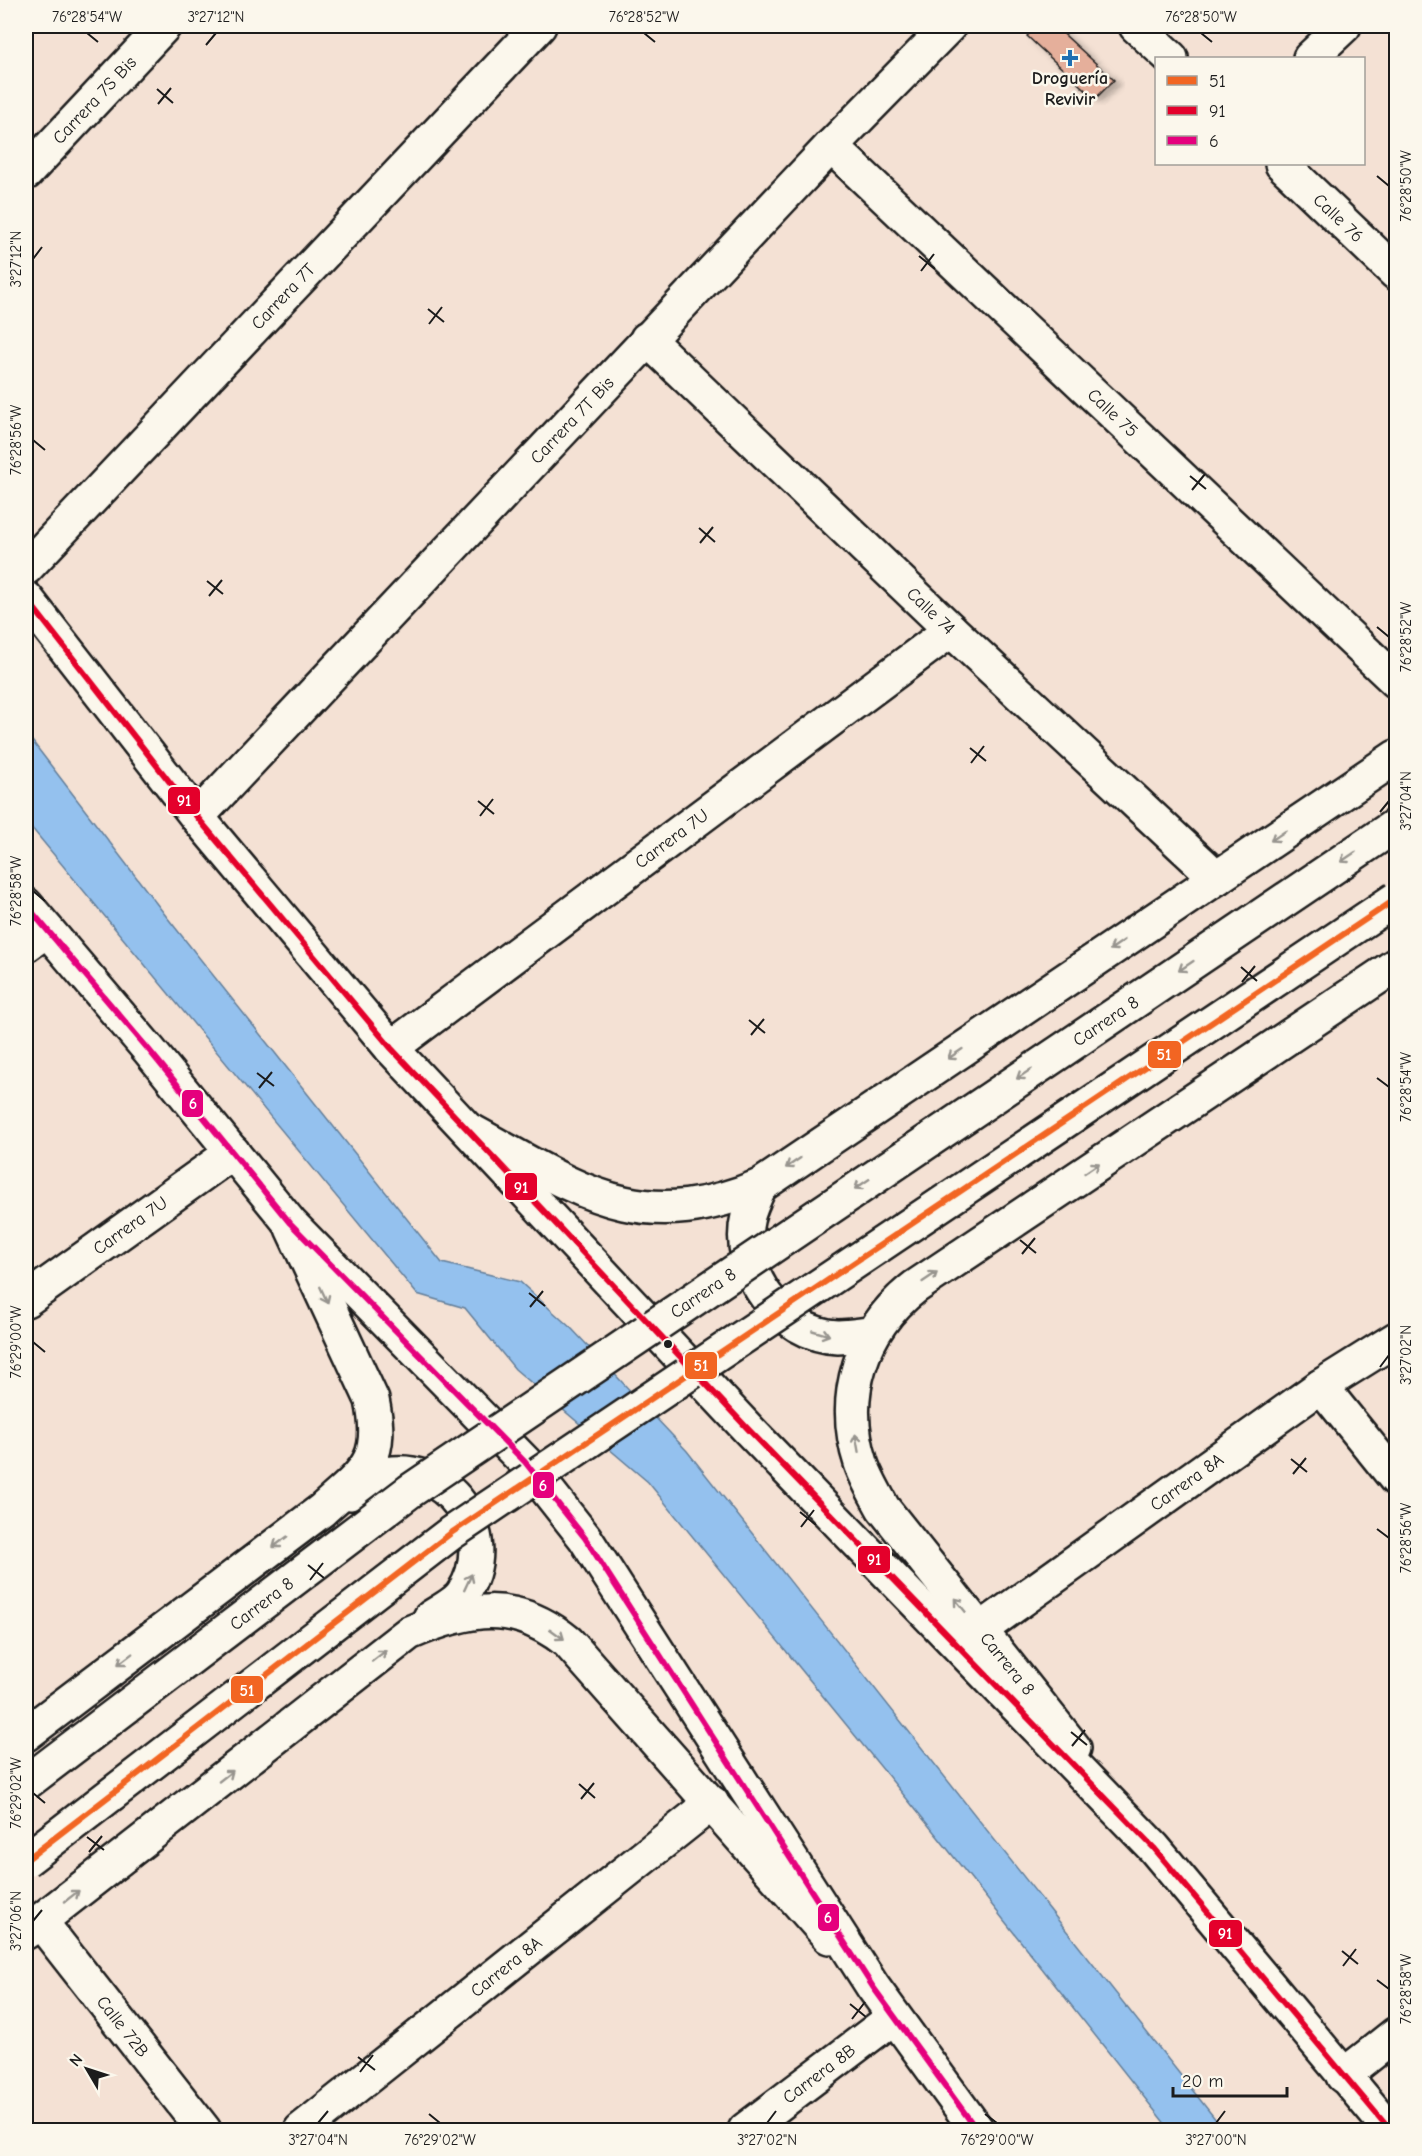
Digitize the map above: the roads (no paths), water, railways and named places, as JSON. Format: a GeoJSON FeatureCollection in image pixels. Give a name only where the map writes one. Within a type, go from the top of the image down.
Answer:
{"type":"FeatureCollection","features":[{"type":"Feature","properties":{"kind":"street","name":"Carrera 7S Bis"},"geometry":{"type":"LineString","coordinates":[[26,173],[164,26]]}},
{"type":"Feature","properties":{"kind":"street","name":"Carrera 7T"},"geometry":{"type":"LineString","coordinates":[[26,568],[539,26]]}},
{"type":"Feature","properties":{"kind":"street","name":"Carrera 7T Bis"},"geometry":{"type":"LineString","coordinates":[[197,817],[647,339],[949,26]]}},
{"type":"Feature","properties":{"kind":"street"},"geometry":{"type":"LineString","coordinates":[[1136,26],[1170,57]]}},
{"type":"Feature","properties":{"kind":"street"},"geometry":{"type":"LineString","coordinates":[[1311,57],[1344,26]]}},
{"type":"Feature","properties":{"kind":"street","name":"Calle 75"},"geometry":{"type":"LineString","coordinates":[[831,146],[1396,681]]}},
{"type":"Feature","properties":{"kind":"street","name":"Calle 76"},"geometry":{"type":"LineString","coordinates":[[1283,165],[1396,273]]}},
{"type":"Feature","properties":{"kind":"street","name":"Calle 74"},"geometry":{"type":"LineString","coordinates":[[647,339],[951,630],[1217,878]]}},
{"type":"Feature","properties":{"kind":"street"},"geometry":{"type":"LineString","coordinates":[[26,598],[197,817],[391,1048],[749,1430],[1154,1848],[1390,2130]]}},
{"type":"Feature","properties":{"kind":"street","name":"Carrera 7U"},"geometry":{"type":"LineString","coordinates":[[391,1048],[951,630]]}},
{"type":"Feature","properties":{"kind":"street"},"geometry":{"type":"LineString","coordinates":[[470,1131],[578,1190],[616,1203],[657,1209],[684,1208],[710,1203],[760,1186],[1396,757]]}},
{"type":"Feature","properties":{"kind":"street","name":"Carrera 8"},"geometry":{"type":"LineString","coordinates":[[26,1783],[410,1491],[1396,825]]}},
{"type":"Feature","properties":{"kind":"street"},"geometry":{"type":"LineString","coordinates":[[26,1860],[451,1533],[1396,899]]}},
{"type":"Feature","properties":{"kind":"street"},"geometry":{"type":"LineString","coordinates":[[26,905],[36,938],[233,1152],[290,1223],[525,1462],[560,1503],[585,1538],[873,1987],[977,2130]]}},
{"type":"Feature","properties":{"kind":"street","name":"Carrera 8"},"geometry":{"type":"LineString","coordinates":[[1154,1848],[883,1508],[861,1462],[854,1430],[857,1371],[871,1334],[897,1300],[1396,965]]}},
{"type":"Feature","properties":{"kind":"street","name":"Carrera 7U"},"geometry":{"type":"LineString","coordinates":[[26,1300],[233,1152]]}},
{"type":"Feature","properties":{"kind":"street"},"geometry":{"type":"LineString","coordinates":[[760,1186],[748,1217],[747,1251],[757,1283],[777,1310],[805,1328],[837,1337],[871,1334]]}},
{"type":"Feature","properties":{"kind":"street"},"geometry":{"type":"LineString","coordinates":[[26,1734],[322,1510],[363,1473],[372,1460],[378,1425],[372,1400],[290,1223]]}},
{"type":"Feature","properties":{"kind":"street","name":"Carrera 8A"},"geometry":{"type":"LineString","coordinates":[[980,1630],[1321,1386],[1396,1339]]}},
{"type":"Feature","properties":{"kind":"street"},"geometry":{"type":"LineString","coordinates":[[1321,1386],[1396,1479]]}},
{"type":"Feature","properties":{"kind":"street"},"geometry":{"type":"LineString","coordinates":[[33,1926],[409,1633],[462,1595],[472,1576],[476,1555],[475,1534],[468,1513],[455,1496],[439,1483],[418,1475],[397,1473],[376,1477],[322,1510]]}},
{"type":"Feature","properties":{"kind":"street"},"geometry":{"type":"LineString","coordinates":[[409,1633],[442,1619],[480,1610],[518,1614],[552,1629],[584,1658],[873,1987]]}},
{"type":"Feature","properties":{"kind":"street","name":"Carrera 8A"},"geometry":{"type":"LineString","coordinates":[[301,2130],[712,1803]]}},
{"type":"Feature","properties":{"kind":"street","name":"Calle 72B"},"geometry":{"type":"LineString","coordinates":[[33,1926],[204,2130]]}},
{"type":"Feature","properties":{"kind":"street","name":"Carrera 8B"},"geometry":{"type":"LineString","coordinates":[[745,2130],[894,2018]]}},
{"type":"Feature","properties":{"kind":"street"},"geometry":{"type":"LineString","coordinates":[[1343,2076],[1396,2034]]}},
{"type":"Feature","properties":{"kind":"water"},"geometry":{"type":"Polygon","coordinates":[[[26,733],[166,916],[442,1263],[520,1282],[572,1329],[687,1451],[1224,2130],[1170,2130],[938,1837],[648,1482],[515,1369],[465,1308],[417,1294],[26,821],[26,733]]]}},
{"type":"Feature","properties":{"kind":"place","name":"Droguería Revivir"},"geometry":{"type":"Point","coordinates":[1070,58]}}]}
